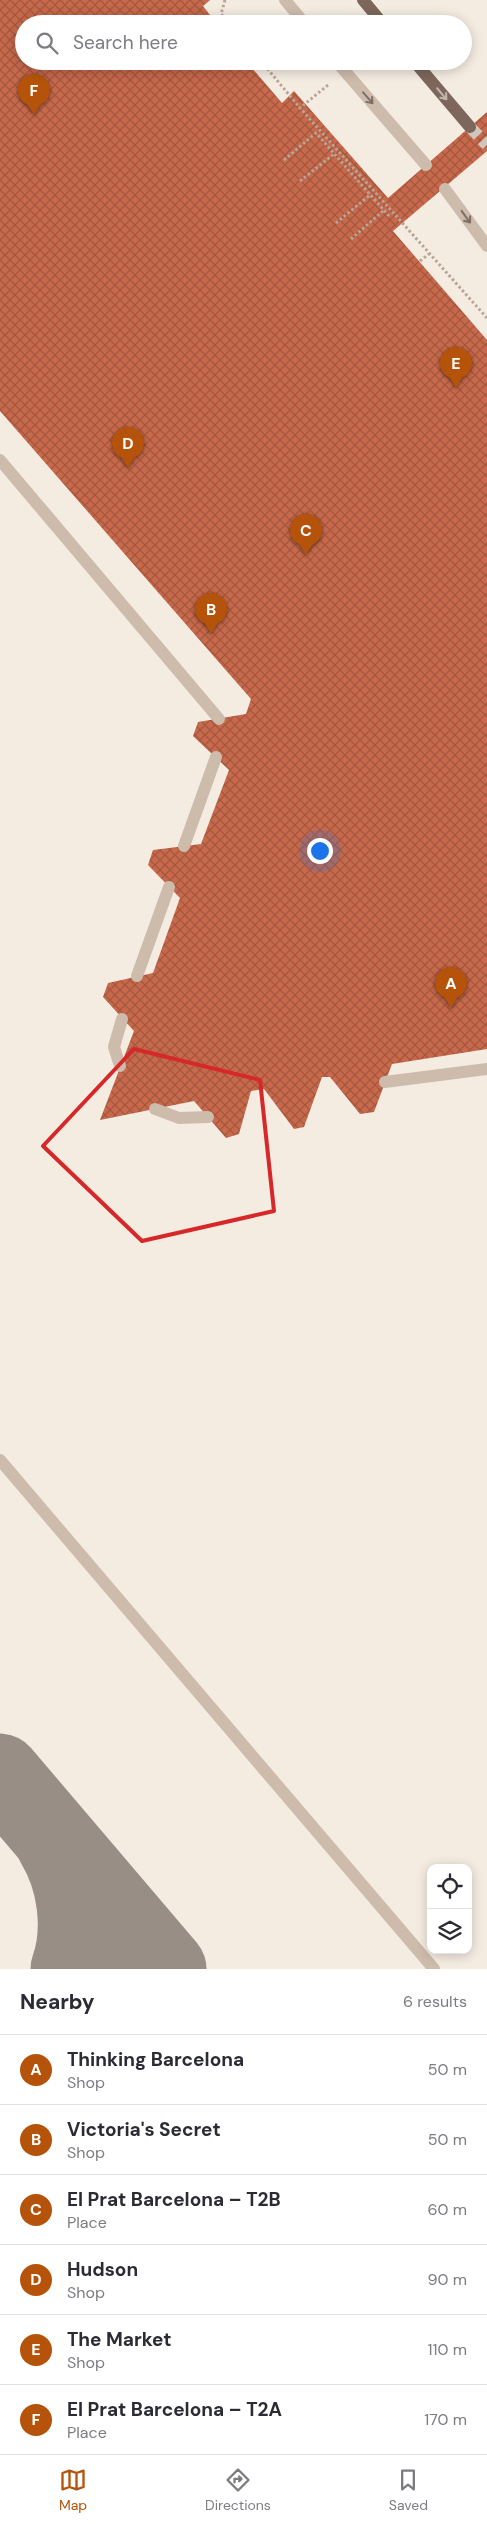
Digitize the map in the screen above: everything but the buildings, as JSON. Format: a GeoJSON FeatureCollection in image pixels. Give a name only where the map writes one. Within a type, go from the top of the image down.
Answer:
{"type":"FeatureCollection","features":[{"type":"Feature","properties":{"kind":"main road"},"geometry":{"type":"LineString","coordinates":[[363,0],[376,15]]}},
{"type":"Feature","properties":{"kind":"main road"},"geometry":{"type":"LineString","coordinates":[[422,70],[470,127]]}},
{"type":"Feature","properties":{"kind":"lane"},"geometry":{"type":"LineString","coordinates":[[285,0],[298,15]]}},
{"type":"Feature","properties":{"kind":"lane"},"geometry":{"type":"LineString","coordinates":[[343,70],[426,166]]}},
{"type":"Feature","properties":{"kind":"lane"},"geometry":{"type":"LineString","coordinates":[[445,189],[487,246]]}},
{"type":"Feature","properties":{"kind":"lane"},"geometry":{"type":"LineString","coordinates":[[0,460],[199,696],[214,720]]}},
{"type":"Feature","properties":{"kind":"lane"},"geometry":{"type":"LineString","coordinates":[[184,846],[216,757]]}},
{"type":"Feature","properties":{"kind":"lane"},"geometry":{"type":"LineString","coordinates":[[137,976],[168,887]]}},
{"type":"Feature","properties":{"kind":"lane"},"geometry":{"type":"LineString","coordinates":[[120,1066],[114,1048],[122,1019]]}},
{"type":"Feature","properties":{"kind":"lane"},"geometry":{"type":"LineString","coordinates":[[385,1082],[487,1069]]}},
{"type":"Feature","properties":{"kind":"lane"},"geometry":{"type":"LineString","coordinates":[[154,1109],[179,1118],[208,1117]]}},
{"type":"Feature","properties":{"kind":"lane"},"geometry":{"type":"LineString","coordinates":[[0,1460],[434,1969]]}},
{"type":"Feature","properties":{"kind":"path"},"geometry":{"type":"LineString","coordinates":[[223,15],[225,0]]}},
{"type":"Feature","properties":{"kind":"path"},"geometry":{"type":"LineString","coordinates":[[268,70],[487,318]]}},
{"type":"Feature","properties":{"kind":"path"},"geometry":{"type":"LineString","coordinates":[[300,108],[336,70]]}},
{"type":"Feature","properties":{"kind":"path"},"geometry":{"type":"LineString","coordinates":[[284,160],[316,133],[389,216]]}},
{"type":"Feature","properties":{"kind":"path"},"geometry":{"type":"LineString","coordinates":[[300,181],[334,154]]}},
{"type":"Feature","properties":{"kind":"path"},"geometry":{"type":"LineString","coordinates":[[336,223],[370,195]]}},
{"type":"Feature","properties":{"kind":"path"},"geometry":{"type":"LineString","coordinates":[[351,239],[383,211]]}},
{"type":"Feature","properties":{"kind":"path"},"geometry":{"type":"LineString","coordinates":[[420,262],[429,254]]}},
{"type":"Feature","properties":{"kind":"highlighted area"},"geometry":{"type":"Polygon","coordinates":[[[134,1049],[260,1080],[274,1211],[142,1241],[43,1146],[134,1049]]]}},
{"type":"Feature","properties":{"kind":"taxiway"},"geometry":{"type":"LineString","coordinates":[[0,1774],[166,1969]]}},
{"type":"Feature","properties":{"kind":"taxiway"},"geometry":{"type":"LineString","coordinates":[[56,1843],[70,1872],[77,1905],[78,1938],[71,1969]]}},
{"type":"Feature","properties":{"kind":"tunnel"},"geometry":{"type":"LineString","coordinates":[[470,127],[487,145]]}},
{"type":"Feature","properties":{"kind":"place","name":"El Prat Barcelona – T2A"},"geometry":{"type":"Point","coordinates":[34,115]}},
{"type":"Feature","properties":{"kind":"place","name":"The Market"},"geometry":{"type":"Point","coordinates":[456,388]}},
{"type":"Feature","properties":{"kind":"place","name":"Hudson"},"geometry":{"type":"Point","coordinates":[128,468]}},
{"type":"Feature","properties":{"kind":"place","name":"El Prat Barcelona – T2B"},"geometry":{"type":"Point","coordinates":[306,555]}},
{"type":"Feature","properties":{"kind":"place","name":"Victoria's Secret"},"geometry":{"type":"Point","coordinates":[211,634]}},
{"type":"Feature","properties":{"kind":"place","name":"Thinking Barcelona"},"geometry":{"type":"Point","coordinates":[451,1008]}}]}
